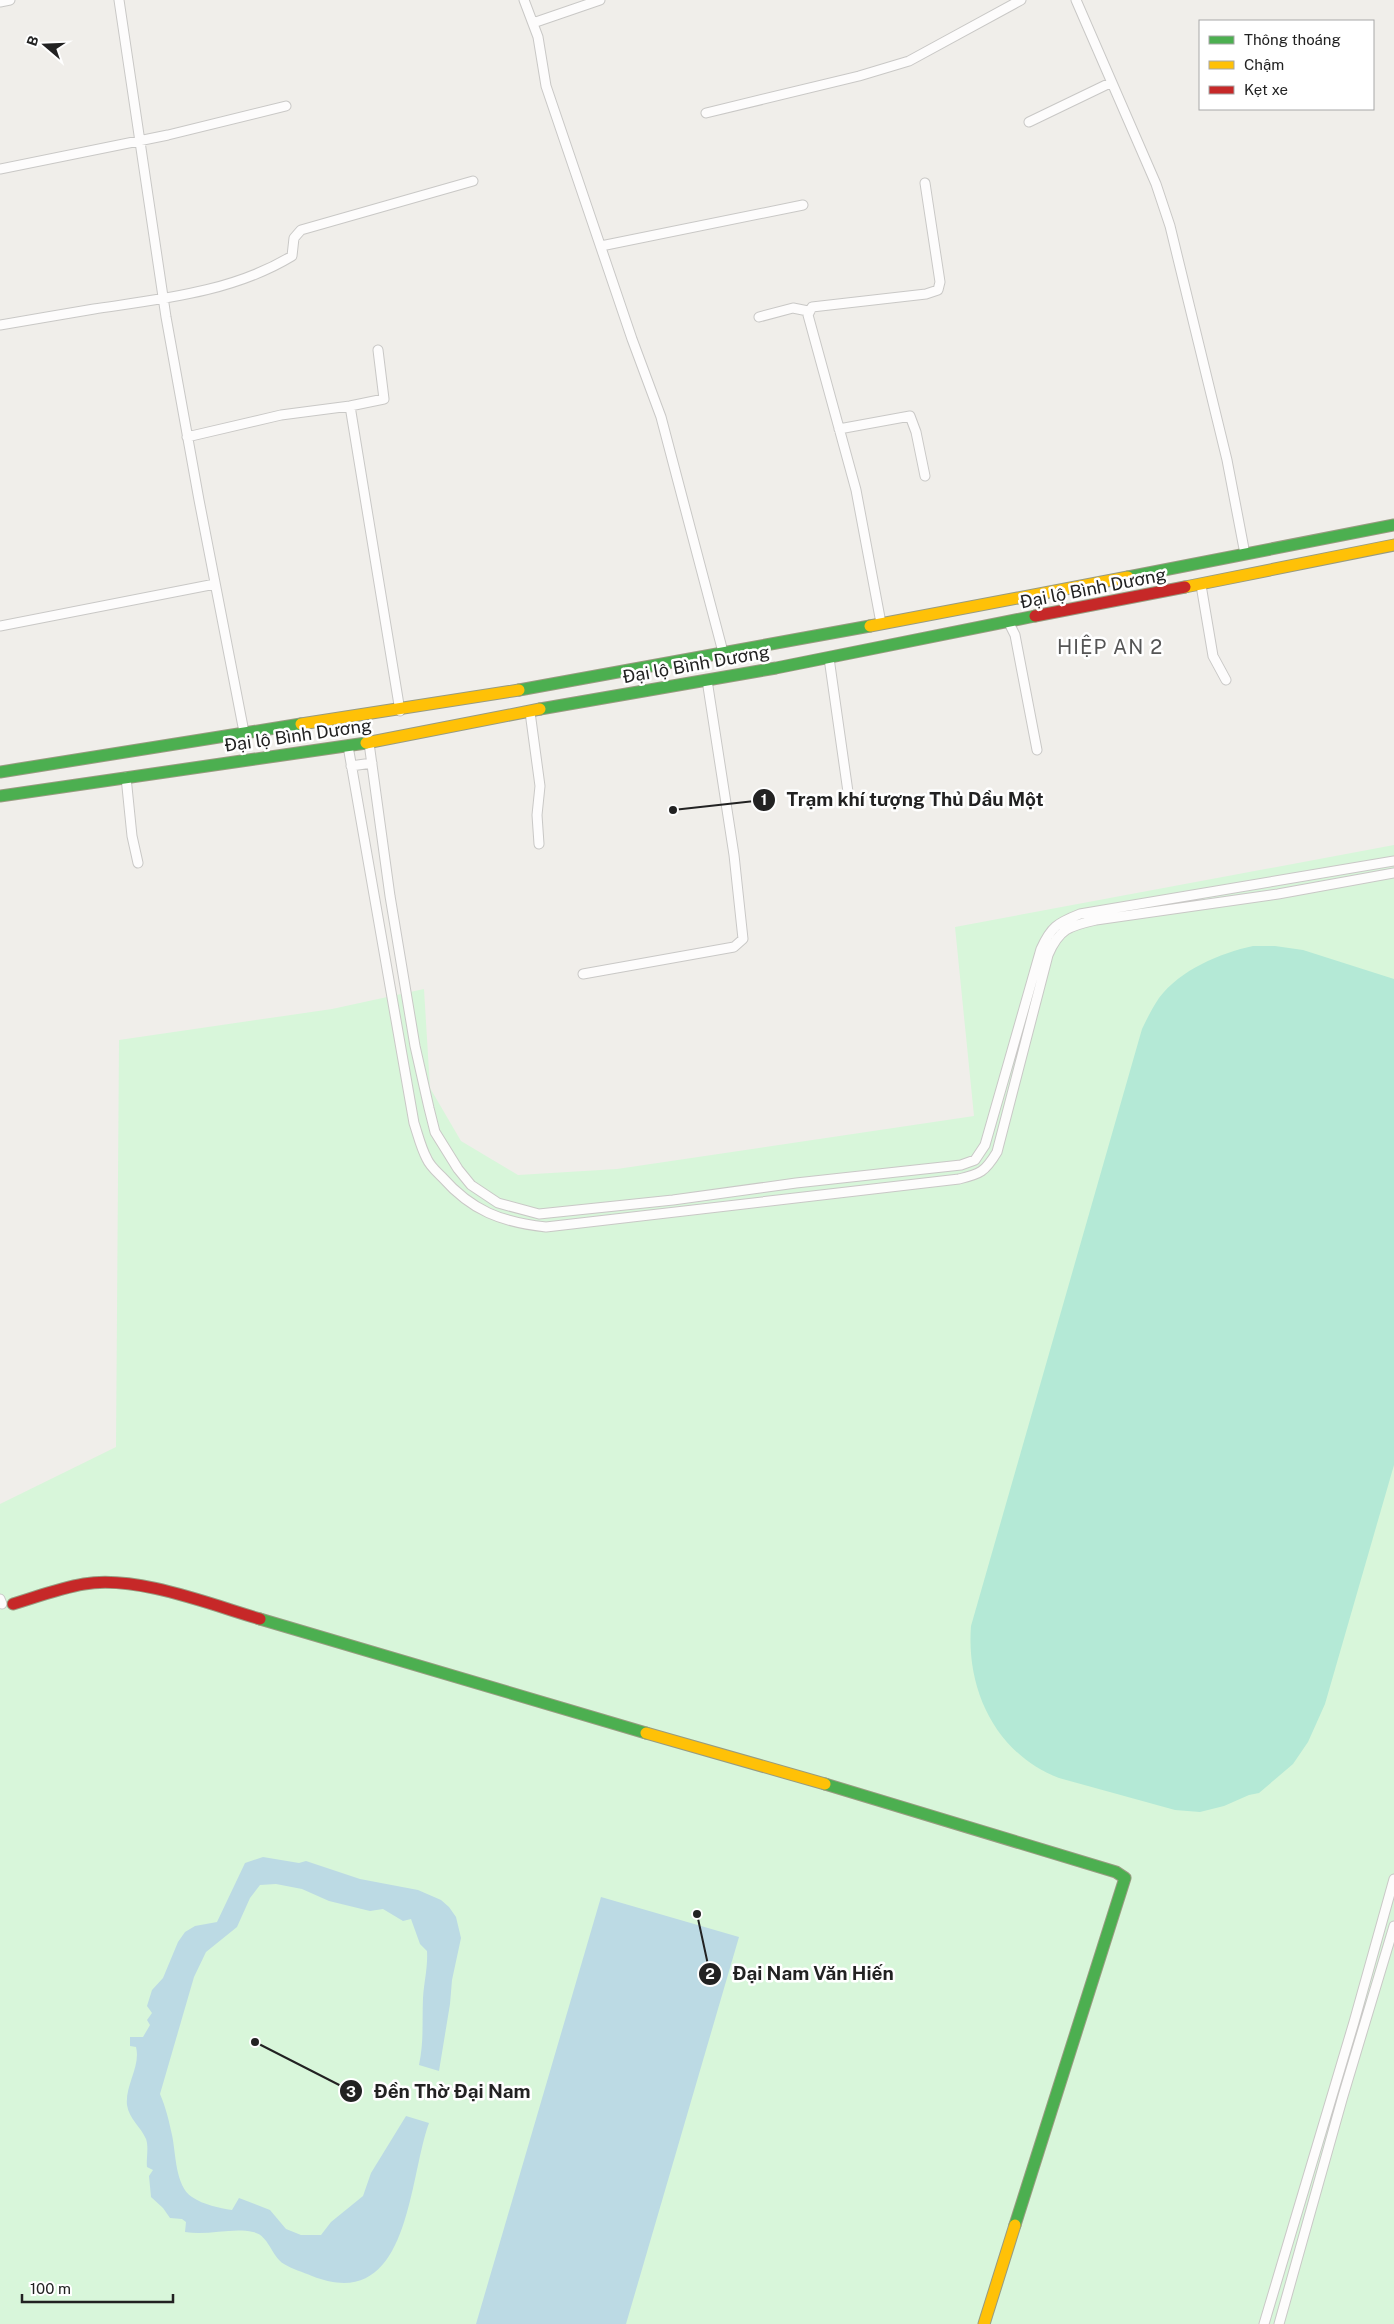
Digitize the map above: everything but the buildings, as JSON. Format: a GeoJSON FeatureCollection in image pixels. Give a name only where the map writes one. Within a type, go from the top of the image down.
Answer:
{"type":"FeatureCollection","features":[{"type":"Feature","properties":{"kind":"main road","name":"Đại lộ Bình Dương"},"geometry":{"type":"LineString","coordinates":[[0,772],[244,732],[346,732],[367,729],[400,711],[881,624],[1394,525]]}},
{"type":"Feature","properties":{"kind":"main road","name":"Đại lộ Bình Dương"},"geometry":{"type":"LineString","coordinates":[[0,796],[126,777],[346,732],[530,712],[708,680],[1009,623],[1394,545]]}},
{"type":"Feature","properties":{"kind":"main road"},"geometry":{"type":"LineString","coordinates":[[5,1602],[84,1584],[120,1582],[184,1596],[616,1725],[788,1772],[1018,1840],[1116,1872],[1124,1878],[1120,1894],[1081,2012],[984,2324]]}},
{"type":"Feature","properties":{"kind":"street"},"geometry":{"type":"LineString","coordinates":[[0,2],[10,0]]}},
{"type":"Feature","properties":{"kind":"street"},"geometry":{"type":"LineString","coordinates":[[119,0],[138,140],[156,236],[164,298],[187,437],[244,732]]}},
{"type":"Feature","properties":{"kind":"street"},"geometry":{"type":"LineString","coordinates":[[524,0],[538,37],[546,86],[632,339],[661,417],[723,652]]}},
{"type":"Feature","properties":{"kind":"street"},"geometry":{"type":"LineString","coordinates":[[533,24],[600,0]]}},
{"type":"Feature","properties":{"kind":"street"},"geometry":{"type":"LineString","coordinates":[[706,113],[859,76],[909,61],[1021,0]]}},
{"type":"Feature","properties":{"kind":"street"},"geometry":{"type":"LineString","coordinates":[[1076,0],[1110,83],[1156,184],[1170,226],[1227,460],[1245,554]]}},
{"type":"Feature","properties":{"kind":"street"},"geometry":{"type":"LineString","coordinates":[[1029,122],[1110,83]]}},
{"type":"Feature","properties":{"kind":"street"},"geometry":{"type":"LineString","coordinates":[[0,169],[286,106]]}},
{"type":"Feature","properties":{"kind":"street"},"geometry":{"type":"LineString","coordinates":[[0,325],[164,298],[223,286],[256,274],[292,256],[294,238],[302,230],[473,181]]}},
{"type":"Feature","properties":{"kind":"street"},"geometry":{"type":"LineString","coordinates":[[808,311],[812,307],[926,294],[938,290],[940,282],[925,183]]}},
{"type":"Feature","properties":{"kind":"street"},"geometry":{"type":"LineString","coordinates":[[601,246],[802,204]]}},
{"type":"Feature","properties":{"kind":"street"},"geometry":{"type":"LineString","coordinates":[[759,316],[793,308],[808,311]]}},
{"type":"Feature","properties":{"kind":"street"},"geometry":{"type":"LineString","coordinates":[[808,311],[856,490],[881,624]]}},
{"type":"Feature","properties":{"kind":"street"},"geometry":{"type":"LineString","coordinates":[[187,437],[281,415],[350,406],[384,399],[378,350]]}},
{"type":"Feature","properties":{"kind":"street"},"geometry":{"type":"LineString","coordinates":[[350,406],[400,711]]}},
{"type":"Feature","properties":{"kind":"street"},"geometry":{"type":"LineString","coordinates":[[839,430],[910,416],[916,432],[925,476]]}},
{"type":"Feature","properties":{"kind":"street"},"geometry":{"type":"LineString","coordinates":[[0,626],[215,584]]}},
{"type":"Feature","properties":{"kind":"street"},"geometry":{"type":"LineString","coordinates":[[1201,585],[1213,656],[1226,680]]}},
{"type":"Feature","properties":{"kind":"street"},"geometry":{"type":"LineString","coordinates":[[1009,623],[1015,635],[1037,750]]}},
{"type":"Feature","properties":{"kind":"street"},"geometry":{"type":"LineString","coordinates":[[829,658],[849,799]]}},
{"type":"Feature","properties":{"kind":"street"},"geometry":{"type":"LineString","coordinates":[[583,974],[734,947],[739,945],[743,939],[734,856],[708,680]]}},
{"type":"Feature","properties":{"kind":"street"},"geometry":{"type":"LineString","coordinates":[[530,712],[540,786],[537,815],[539,844]]}},
{"type":"Feature","properties":{"kind":"street"},"geometry":{"type":"LineString","coordinates":[[367,729],[390,896],[414,1036],[435,1132],[458,1169],[471,1185],[498,1203],[539,1214],[625,1206],[796,1183],[961,1165],[975,1160],[986,1145],[1041,949],[1048,933],[1056,924],[1080,914],[1394,861]]}},
{"type":"Feature","properties":{"kind":"street"},"geometry":{"type":"LineString","coordinates":[[346,732],[414,1123],[427,1161],[453,1190],[487,1214],[527,1225],[546,1227],[949,1180],[978,1174],[988,1167],[997,1152],[1048,955],[1055,939],[1063,931],[1074,924],[1096,920],[1278,894],[1394,872]]}},
{"type":"Feature","properties":{"kind":"street"},"geometry":{"type":"LineString","coordinates":[[351,766],[372,763]]}},
{"type":"Feature","properties":{"kind":"street"},"geometry":{"type":"LineString","coordinates":[[126,777],[131,832],[138,862]]}},
{"type":"Feature","properties":{"kind":"street"},"geometry":{"type":"LineString","coordinates":[[1264,2324],[1354,2022],[1394,1879]]}},
{"type":"Feature","properties":{"kind":"street"},"geometry":{"type":"LineString","coordinates":[[1279,2324],[1343,2096],[1394,1926]]}},
{"type":"Feature","properties":{"kind":"green space"},"geometry":{"type":"Polygon","coordinates":[[[1394,845],[1394,2324],[0,2324],[0,1504],[116,1447],[119,1040],[332,1009],[424,989],[430,1088],[461,1141],[518,1175],[617,1169],[974,1116],[955,927],[1394,845]]]}},
{"type":"Feature","properties":{"kind":"green space"},"geometry":{"type":"Polygon","coordinates":[[[1253,946],[1275,946],[1303,950],[1394,979],[1394,1465],[1325,1704],[1308,1742],[1293,1764],[1259,1793],[1249,1795],[1224,1806],[1200,1812],[1175,1810],[1059,1778],[1037,1767],[1018,1753],[1002,1736],[989,1717],[980,1696],[971,1650],[971,1626],[1142,1029],[1159,998],[1178,979],[1214,958],[1253,946]]]}},
{"type":"Feature","properties":{"kind":"water"},"geometry":{"type":"Polygon","coordinates":[[[263,1857],[299,1863],[306,1861],[360,1879],[418,1890],[441,1900],[449,1907],[456,1917],[461,1938],[452,1980],[439,2071],[419,2065],[427,1951],[420,1944],[411,1919],[403,1921],[383,1909],[370,1911],[329,1901],[302,1889],[276,1884],[260,1885],[250,1898],[237,1927],[206,1952],[194,1977],[160,2094],[170,2125],[179,2177],[186,2192],[192,2197],[207,2204],[232,2210],[239,2198],[270,2210],[286,2229],[301,2235],[321,2235],[331,2222],[363,2196],[371,2173],[406,2116],[429,2123],[409,2207],[399,2236],[387,2260],[369,2277],[344,2283],[312,2276],[287,2266],[276,2256],[263,2237],[253,2232],[237,2230],[202,2233],[185,2232],[186,2222],[182,2219],[170,2218],[163,2208],[151,2197],[149,2176],[153,2170],[147,2167],[147,2142],[130,2115],[127,2105],[128,2090],[137,2054],[136,2047],[130,2046],[130,2037],[143,2037],[150,2025],[147,2020],[152,2013],[147,2006],[152,1990],[163,1978],[178,1942],[185,1932],[195,1926],[217,1922],[245,1863],[263,1857]]]}},
{"type":"Feature","properties":{"kind":"water"},"geometry":{"type":"Polygon","coordinates":[[[601,1897],[739,1937],[626,2324],[476,2324],[601,1897]]]}},
{"type":"Feature","properties":{"kind":"traffic: fast"},"geometry":{"type":"LineString","coordinates":[[1128,577],[1394,525]]}},
{"type":"Feature","properties":{"kind":"traffic: fast"},"geometry":{"type":"LineString","coordinates":[[540,709],[776,668],[1035,616]]}},
{"type":"Feature","properties":{"kind":"traffic: fast"},"geometry":{"type":"LineString","coordinates":[[519,690],[870,626]]}},
{"type":"Feature","properties":{"kind":"traffic: fast"},"geometry":{"type":"LineString","coordinates":[[0,772],[301,724]]}},
{"type":"Feature","properties":{"kind":"traffic: fast"},"geometry":{"type":"LineString","coordinates":[[0,796],[366,743]]}},
{"type":"Feature","properties":{"kind":"traffic: fast"},"geometry":{"type":"LineString","coordinates":[[260,1619],[646,1733]]}},
{"type":"Feature","properties":{"kind":"traffic: fast"},"geometry":{"type":"LineString","coordinates":[[825,1784],[1116,1872],[1125,1878],[1015,2225]]}},
{"type":"Feature","properties":{"kind":"traffic: slow"},"geometry":{"type":"LineString","coordinates":[[1185,587],[1394,545]]}},
{"type":"Feature","properties":{"kind":"traffic: slow"},"geometry":{"type":"LineString","coordinates":[[870,626],[1128,577]]}},
{"type":"Feature","properties":{"kind":"traffic: slow"},"geometry":{"type":"LineString","coordinates":[[301,724],[519,690]]}},
{"type":"Feature","properties":{"kind":"traffic: slow"},"geometry":{"type":"LineString","coordinates":[[366,743],[540,709]]}},
{"type":"Feature","properties":{"kind":"traffic: slow"},"geometry":{"type":"LineString","coordinates":[[646,1733],[825,1784]]}},
{"type":"Feature","properties":{"kind":"traffic: slow"},"geometry":{"type":"LineString","coordinates":[[984,2324],[1015,2225]]}},
{"type":"Feature","properties":{"kind":"traffic: jam"},"geometry":{"type":"LineString","coordinates":[[1035,616],[1185,587]]}},
{"type":"Feature","properties":{"kind":"traffic: jam"},"geometry":{"type":"LineString","coordinates":[[13,1604],[57,1590],[104,1582],[149,1587],[172,1592],[260,1619]]}},
{"type":"Feature","properties":{"kind":"place","name":"Trạm khí tượng Thủ Dầu Một"},"geometry":{"type":"Point","coordinates":[673,810]}},
{"type":"Feature","properties":{"kind":"place","name":"Đại Nam Văn Hiến"},"geometry":{"type":"Point","coordinates":[697,1914]}},
{"type":"Feature","properties":{"kind":"place","name":"Đền Thờ Đại Nam"},"geometry":{"type":"Point","coordinates":[255,2042]}},
{"type":"Feature","properties":{"kind":"district","name":"HIỆP AN 2"},"geometry":{"type":"Point","coordinates":[1110,647]}}]}
